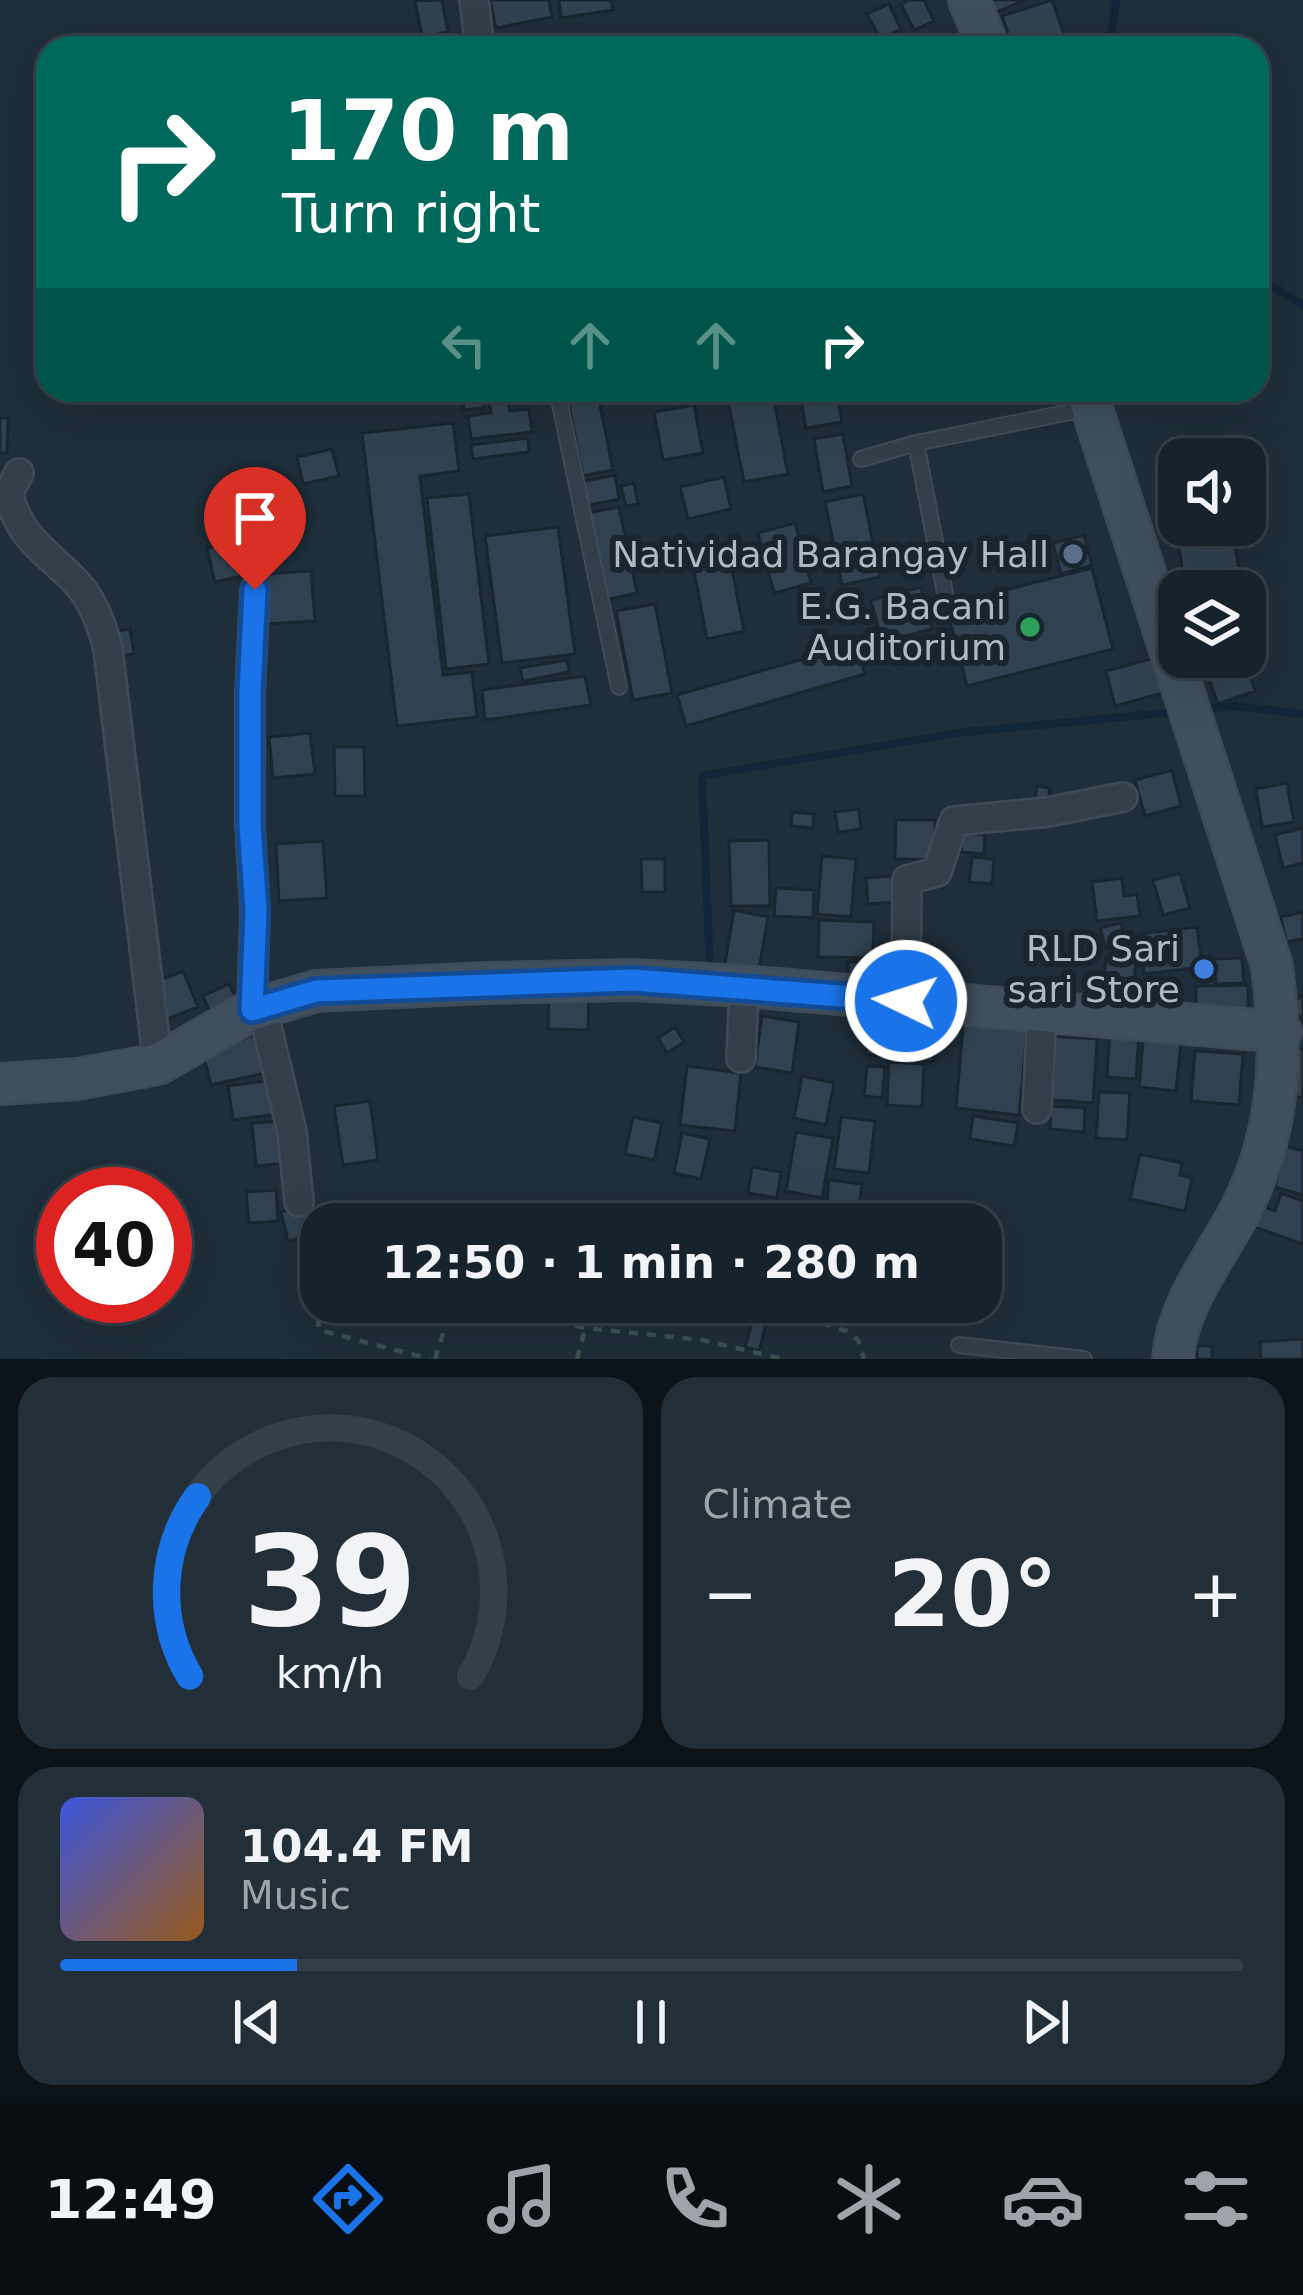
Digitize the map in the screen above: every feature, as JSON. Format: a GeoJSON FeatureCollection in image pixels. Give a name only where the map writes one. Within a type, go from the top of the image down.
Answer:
{"type":"FeatureCollection","features":[{"type":"Feature","properties":{"kind":"street"},"geometry":{"type":"LineString","coordinates":[[474,0],[478,36]]}},
{"type":"Feature","properties":{"kind":"street"},"geometry":{"type":"LineString","coordinates":[[969,0],[984,36]]}},
{"type":"Feature","properties":{"kind":"street"},"geometry":{"type":"LineString","coordinates":[[1090,402],[1188,708],[1288,963],[1276,1100],[1260,1169],[1179,1321],[1173,1359]]}},
{"type":"Feature","properties":{"kind":"street"},"geometry":{"type":"LineString","coordinates":[[19,473],[8,494],[28,540],[76,581],[102,626],[108,650],[158,1064]]}},
{"type":"Feature","properties":{"kind":"street"},"geometry":{"type":"LineString","coordinates":[[255,590],[250,826],[257,1008],[292,1132],[299,1202]]}},
{"type":"Feature","properties":{"kind":"street"},"geometry":{"type":"LineString","coordinates":[[906,1001],[907,880],[937,872],[954,821],[1048,812],[1123,797]]}},
{"type":"Feature","properties":{"kind":"street"},"geometry":{"type":"LineString","coordinates":[[0,1084],[78,1079],[158,1064],[257,1008],[316,991],[485,983],[633,980],[744,986],[1281,1032]]}},
{"type":"Feature","properties":{"kind":"street"},"geometry":{"type":"LineString","coordinates":[[742,1058],[744,986]]}},
{"type":"Feature","properties":{"kind":"street"},"geometry":{"type":"LineString","coordinates":[[1037,1109],[1042,1012]]}},
{"type":"Feature","properties":{"kind":"lane"},"geometry":{"type":"LineString","coordinates":[[560,402],[619,687]]}},
{"type":"Feature","properties":{"kind":"lane"},"geometry":{"type":"LineString","coordinates":[[861,459],[1077,402]]}},
{"type":"Feature","properties":{"kind":"lane"},"geometry":{"type":"LineString","coordinates":[[916,443],[945,593]]}},
{"type":"Feature","properties":{"kind":"lane"},"geometry":{"type":"LineString","coordinates":[[959,1345],[1084,1359]]}},
{"type":"Feature","properties":{"kind":"path"},"geometry":{"type":"LineString","coordinates":[[319,1323],[320,1330],[433,1359],[446,1323]]}},
{"type":"Feature","properties":{"kind":"path"},"geometry":{"type":"LineString","coordinates":[[563,1323],[702,1340],[783,1359]]}},
{"type":"Feature","properties":{"kind":"path"},"geometry":{"type":"LineString","coordinates":[[577,1359],[586,1323]]}},
{"type":"Feature","properties":{"kind":"path"},"geometry":{"type":"LineString","coordinates":[[822,1323],[848,1331],[858,1340],[864,1359]]}},
{"type":"Feature","properties":{"kind":"building"},"geometry":{"type":"Polygon","coordinates":[[[442,0],[448,32],[422,36],[415,1],[442,0]]]}},
{"type":"Feature","properties":{"kind":"building"},"geometry":{"type":"Polygon","coordinates":[[[490,0],[549,0],[552,17],[496,28],[490,0]]]}},
{"type":"Feature","properties":{"kind":"building"},"geometry":{"type":"Polygon","coordinates":[[[559,0],[611,0],[613,10],[561,18],[559,0]]]}},
{"type":"Feature","properties":{"kind":"building"},"geometry":{"type":"Polygon","coordinates":[[[924,0],[934,21],[914,30],[901,4],[924,0]]]}},
{"type":"Feature","properties":{"kind":"building"},"geometry":{"type":"Polygon","coordinates":[[[990,0],[1025,0],[995,13],[990,0]]]}},
{"type":"Feature","properties":{"kind":"building"},"geometry":{"type":"Polygon","coordinates":[[[1052,0],[1065,36],[1009,36],[1002,16],[1052,0]]]}},
{"type":"Feature","properties":{"kind":"building"},"geometry":{"type":"Polygon","coordinates":[[[889,4],[901,29],[878,36],[867,14],[889,4]]]}},
{"type":"Feature","properties":{"kind":"building"},"geometry":{"type":"Polygon","coordinates":[[[463,402],[483,402],[484,408],[464,410],[463,402]]]}},
{"type":"Feature","properties":{"kind":"building"},"geometry":{"type":"Polygon","coordinates":[[[489,402],[508,402],[510,411],[529,409],[532,432],[471,439],[468,416],[491,413],[489,402]]]}},
{"type":"Feature","properties":{"kind":"building"},"geometry":{"type":"Polygon","coordinates":[[[568,402],[599,402],[613,470],[583,476],[568,402]]]}},
{"type":"Feature","properties":{"kind":"building"},"geometry":{"type":"Polygon","coordinates":[[[728,402],[774,402],[788,474],[744,482],[728,402]]]}},
{"type":"Feature","properties":{"kind":"building"},"geometry":{"type":"Polygon","coordinates":[[[802,402],[838,402],[842,422],[806,428],[802,402]]]}},
{"type":"Feature","properties":{"kind":"building"},"geometry":{"type":"Polygon","coordinates":[[[694,405],[703,453],[663,460],[654,412],[694,405]]]}},
{"type":"Feature","properties":{"kind":"building"},"geometry":{"type":"Polygon","coordinates":[[[0,418],[8,418],[7,453],[0,453],[0,418]]]}},
{"type":"Feature","properties":{"kind":"building"},"geometry":{"type":"Polygon","coordinates":[[[453,423],[459,471],[420,476],[443,675],[472,672],[477,717],[397,726],[362,433],[453,423]]]}},
{"type":"Feature","properties":{"kind":"building"},"geometry":{"type":"Polygon","coordinates":[[[843,434],[852,486],[823,492],[814,439],[843,434]]]}},
{"type":"Feature","properties":{"kind":"building"},"geometry":{"type":"Polygon","coordinates":[[[528,438],[529,452],[473,459],[471,445],[528,438]]]}},
{"type":"Feature","properties":{"kind":"building"},"geometry":{"type":"Polygon","coordinates":[[[332,449],[339,476],[303,484],[297,457],[332,449]]]}},
{"type":"Feature","properties":{"kind":"building"},"geometry":{"type":"Polygon","coordinates":[[[615,475],[619,499],[585,506],[580,482],[615,475]]]}},
{"type":"Feature","properties":{"kind":"building"},"geometry":{"type":"Polygon","coordinates":[[[724,477],[731,509],[688,519],[680,487],[724,477]]]}},
{"type":"Feature","properties":{"kind":"building"},"geometry":{"type":"Polygon","coordinates":[[[634,483],[638,504],[626,506],[621,486],[634,483]]]}},
{"type":"Feature","properties":{"kind":"building"},"geometry":{"type":"Polygon","coordinates":[[[469,494],[489,664],[446,669],[427,498],[469,494]]]}},
{"type":"Feature","properties":{"kind":"building"},"geometry":{"type":"Polygon","coordinates":[[[863,494],[880,577],[842,585],[825,502],[863,494]]]}},
{"type":"Feature","properties":{"kind":"building"},"geometry":{"type":"Polygon","coordinates":[[[619,507],[637,593],[605,600],[587,513],[619,507]]]}},
{"type":"Feature","properties":{"kind":"building"},"geometry":{"type":"Polygon","coordinates":[[[795,523],[811,583],[774,593],[758,533],[795,523]]]}},
{"type":"Feature","properties":{"kind":"building"},"geometry":{"type":"Polygon","coordinates":[[[558,527],[575,654],[502,663],[485,536],[558,527]]]}},
{"type":"Feature","properties":{"kind":"building","name":"Natividad Barangay Hall"},"geometry":{"type":"Polygon","coordinates":[[[1084,535],[1092,565],[1061,574],[1053,543],[1084,535]]]}},
{"type":"Feature","properties":{"kind":"building"},"geometry":{"type":"Polygon","coordinates":[[[258,537],[266,571],[215,582],[207,548],[258,537]]]}},
{"type":"Feature","properties":{"kind":"building"},"geometry":{"type":"Polygon","coordinates":[[[1178,546],[1235,546],[1239,570],[1182,570],[1178,546]]]}},
{"type":"Feature","properties":{"kind":"building"},"geometry":{"type":"Polygon","coordinates":[[[730,559],[744,631],[707,639],[693,566],[730,559]]]}},
{"type":"Feature","properties":{"kind":"building","name":"E.G. Bacani Auditorium"},"geometry":{"type":"Polygon","coordinates":[[[1092,568],[1113,649],[967,686],[946,605],[1092,568]]]}},
{"type":"Feature","properties":{"kind":"building"},"geometry":{"type":"Polygon","coordinates":[[[311,571],[315,621],[266,624],[262,574],[311,571]]]}},
{"type":"Feature","properties":{"kind":"building"},"geometry":{"type":"Polygon","coordinates":[[[921,587],[932,629],[882,642],[871,600],[921,587]]]}},
{"type":"Feature","properties":{"kind":"building"},"geometry":{"type":"Polygon","coordinates":[[[655,604],[672,693],[633,700],[616,611],[655,604]]]}},
{"type":"Feature","properties":{"kind":"building"},"geometry":{"type":"Polygon","coordinates":[[[130,629],[134,654],[116,656],[112,632],[130,629]]]}},
{"type":"Feature","properties":{"kind":"building"},"geometry":{"type":"Polygon","coordinates":[[[856,644],[865,674],[686,726],[677,695],[856,644]]]}},
{"type":"Feature","properties":{"kind":"building"},"geometry":{"type":"Polygon","coordinates":[[[1154,658],[1163,693],[1115,706],[1106,671],[1154,658]]]}},
{"type":"Feature","properties":{"kind":"building"},"geometry":{"type":"Polygon","coordinates":[[[567,660],[569,672],[523,681],[520,668],[567,660]]]}},
{"type":"Feature","properties":{"kind":"building"},"geometry":{"type":"Polygon","coordinates":[[[585,676],[591,705],[485,720],[482,690],[585,676]]]}},
{"type":"Feature","properties":{"kind":"building"},"geometry":{"type":"Polygon","coordinates":[[[1209,678],[1250,678],[1255,691],[1218,704],[1209,678]]]}},
{"type":"Feature","properties":{"kind":"building"},"geometry":{"type":"Polygon","coordinates":[[[310,733],[315,774],[273,778],[269,737],[310,733]]]}},
{"type":"Feature","properties":{"kind":"building"},"geometry":{"type":"Polygon","coordinates":[[[334,747],[364,747],[365,796],[335,796],[334,747]]]}},
{"type":"Feature","properties":{"kind":"building"},"geometry":{"type":"Polygon","coordinates":[[[1172,770],[1181,806],[1145,816],[1135,780],[1172,770]]]}},
{"type":"Feature","properties":{"kind":"building"},"geometry":{"type":"Polygon","coordinates":[[[1287,783],[1294,822],[1262,827],[1256,789],[1287,783]]]}},
{"type":"Feature","properties":{"kind":"building"},"geometry":{"type":"Polygon","coordinates":[[[1037,786],[1050,788],[1047,806],[1034,804],[1037,786]]]}},
{"type":"Feature","properties":{"kind":"building"},"geometry":{"type":"Polygon","coordinates":[[[859,809],[861,829],[838,832],[835,812],[859,809]]]}},
{"type":"Feature","properties":{"kind":"building"},"geometry":{"type":"Polygon","coordinates":[[[792,812],[814,814],[813,828],[791,826],[792,812]]]}},
{"type":"Feature","properties":{"kind":"building"},"geometry":{"type":"Polygon","coordinates":[[[896,820],[935,820],[935,860],[895,859],[896,820]]]}},
{"type":"Feature","properties":{"kind":"building"},"geometry":{"type":"Polygon","coordinates":[[[1303,828],[1303,863],[1283,868],[1275,835],[1303,828]]]}},
{"type":"Feature","properties":{"kind":"building"},"geometry":{"type":"Polygon","coordinates":[[[962,833],[985,835],[984,854],[961,852],[962,833]]]}},
{"type":"Feature","properties":{"kind":"building"},"geometry":{"type":"Polygon","coordinates":[[[769,840],[770,906],[731,906],[729,841],[769,840]]]}},
{"type":"Feature","properties":{"kind":"building"},"geometry":{"type":"Polygon","coordinates":[[[323,841],[327,898],[279,901],[276,844],[323,841]]]}},
{"type":"Feature","properties":{"kind":"building"},"geometry":{"type":"Polygon","coordinates":[[[822,856],[856,859],[851,917],[817,914],[822,856]]]}},
{"type":"Feature","properties":{"kind":"building"},"geometry":{"type":"Polygon","coordinates":[[[972,857],[994,859],[992,884],[969,882],[972,857]]]}},
{"type":"Feature","properties":{"kind":"building"},"geometry":{"type":"Polygon","coordinates":[[[641,859],[665,859],[665,892],[642,892],[641,859]]]}},
{"type":"Feature","properties":{"kind":"building"},"geometry":{"type":"Polygon","coordinates":[[[1180,873],[1190,908],[1163,915],[1153,880],[1180,873]]]}},
{"type":"Feature","properties":{"kind":"building"},"geometry":{"type":"Polygon","coordinates":[[[892,876],[895,902],[868,904],[866,878],[892,876]]]}},
{"type":"Feature","properties":{"kind":"building"},"geometry":{"type":"Polygon","coordinates":[[[1122,878],[1124,896],[1137,894],[1140,916],[1097,921],[1092,882],[1122,878]]]}},
{"type":"Feature","properties":{"kind":"building"},"geometry":{"type":"Polygon","coordinates":[[[776,888],[814,890],[813,918],[774,916],[776,888]]]}},
{"type":"Feature","properties":{"kind":"building"},"geometry":{"type":"Polygon","coordinates":[[[734,910],[768,917],[758,976],[724,970],[734,910]]]}},
{"type":"Feature","properties":{"kind":"building"},"geometry":{"type":"Polygon","coordinates":[[[1303,912],[1303,939],[1286,942],[1281,917],[1303,912]]]}},
{"type":"Feature","properties":{"kind":"building"},"geometry":{"type":"Polygon","coordinates":[[[819,920],[874,922],[873,958],[818,957],[819,920]]]}},
{"type":"Feature","properties":{"kind":"building"},"geometry":{"type":"Polygon","coordinates":[[[1121,923],[1126,943],[1106,949],[1100,928],[1121,923]]]}},
{"type":"Feature","properties":{"kind":"building"},"geometry":{"type":"Polygon","coordinates":[[[1197,927],[1202,967],[1144,974],[1139,934],[1197,927]]]}},
{"type":"Feature","properties":{"kind":"building"},"geometry":{"type":"Polygon","coordinates":[[[1106,956],[1136,958],[1133,1003],[1103,1001],[1106,956]]]}},
{"type":"Feature","properties":{"kind":"building"},"geometry":{"type":"Polygon","coordinates":[[[1242,958],[1244,983],[1216,984],[1214,959],[1242,958]]]}},
{"type":"Feature","properties":{"kind":"building"},"geometry":{"type":"Polygon","coordinates":[[[848,962],[892,962],[892,981],[848,981],[848,962]]]}},
{"type":"Feature","properties":{"kind":"building"},"geometry":{"type":"Polygon","coordinates":[[[183,971],[198,1007],[165,1020],[150,984],[183,971]]]}},
{"type":"Feature","properties":{"kind":"building"},"geometry":{"type":"Polygon","coordinates":[[[229,984],[238,1002],[211,1014],[203,996],[229,984]]]}},
{"type":"Feature","properties":{"kind":"building"},"geometry":{"type":"Polygon","coordinates":[[[1248,985],[1248,1017],[1196,1018],[1196,986],[1248,985]]]}},
{"type":"Feature","properties":{"kind":"building"},"geometry":{"type":"Polygon","coordinates":[[[549,991],[589,992],[588,1030],[548,1029],[549,991]]]}},
{"type":"Feature","properties":{"kind":"building"},"geometry":{"type":"Polygon","coordinates":[[[1303,995],[1303,1021],[1290,1005],[1303,995]]]}},
{"type":"Feature","properties":{"kind":"building"},"geometry":{"type":"Polygon","coordinates":[[[964,1015],[1028,1021],[1019,1115],[956,1108],[964,1015]]]}},
{"type":"Feature","properties":{"kind":"building"},"geometry":{"type":"Polygon","coordinates":[[[762,1016],[799,1022],[792,1073],[755,1067],[762,1016]]]}},
{"type":"Feature","properties":{"kind":"building"},"geometry":{"type":"Polygon","coordinates":[[[871,1016],[908,1021],[903,1060],[866,1054],[871,1016]]]}},
{"type":"Feature","properties":{"kind":"building"},"geometry":{"type":"Polygon","coordinates":[[[675,1027],[684,1042],[667,1053],[658,1038],[675,1027]]]}},
{"type":"Feature","properties":{"kind":"building"},"geometry":{"type":"Polygon","coordinates":[[[1110,1028],[1139,1030],[1136,1079],[1107,1077],[1110,1028]]]}},
{"type":"Feature","properties":{"kind":"building"},"geometry":{"type":"Polygon","coordinates":[[[1144,1030],[1182,1033],[1176,1091],[1139,1087],[1144,1030]]]}},
{"type":"Feature","properties":{"kind":"building"},"geometry":{"type":"Polygon","coordinates":[[[258,1032],[270,1072],[211,1085],[204,1058],[258,1032]]]}},
{"type":"Feature","properties":{"kind":"building"},"geometry":{"type":"Polygon","coordinates":[[[915,1036],[937,1040],[933,1062],[910,1057],[915,1036]]]}},
{"type":"Feature","properties":{"kind":"building"},"geometry":{"type":"Polygon","coordinates":[[[1047,1036],[1097,1039],[1093,1103],[1044,1099],[1047,1036]]]}},
{"type":"Feature","properties":{"kind":"building"},"geometry":{"type":"Polygon","coordinates":[[[1297,1048],[1303,1049],[1303,1098],[1290,1095],[1297,1048]]]}},
{"type":"Feature","properties":{"kind":"building"},"geometry":{"type":"Polygon","coordinates":[[[1195,1051],[1243,1054],[1239,1105],[1191,1101],[1195,1051]]]}},
{"type":"Feature","properties":{"kind":"building"},"geometry":{"type":"Polygon","coordinates":[[[889,1062],[924,1064],[922,1107],[887,1105],[889,1062]]]}},
{"type":"Feature","properties":{"kind":"building"},"geometry":{"type":"Polygon","coordinates":[[[687,1066],[741,1073],[735,1131],[680,1125],[687,1066]]]}},
{"type":"Feature","properties":{"kind":"building"},"geometry":{"type":"Polygon","coordinates":[[[867,1066],[885,1067],[882,1098],[864,1096],[867,1066]]]}},
{"type":"Feature","properties":{"kind":"building"},"geometry":{"type":"Polygon","coordinates":[[[802,1076],[834,1083],[826,1125],[794,1118],[802,1076]]]}},
{"type":"Feature","properties":{"kind":"building"},"geometry":{"type":"Polygon","coordinates":[[[280,1079],[285,1113],[233,1120],[228,1086],[280,1079]]]}},
{"type":"Feature","properties":{"kind":"building"},"geometry":{"type":"Polygon","coordinates":[[[1099,1092],[1130,1093],[1127,1140],[1096,1138],[1099,1092]]]}},
{"type":"Feature","properties":{"kind":"building"},"geometry":{"type":"Polygon","coordinates":[[[370,1101],[378,1160],[343,1165],[334,1106],[370,1101]]]}},
{"type":"Feature","properties":{"kind":"building"},"geometry":{"type":"Polygon","coordinates":[[[1051,1106],[1085,1108],[1084,1132],[1050,1129],[1051,1106]]]}},
{"type":"Feature","properties":{"kind":"building"},"geometry":{"type":"Polygon","coordinates":[[[973,1116],[1018,1123],[1014,1146],[970,1139],[973,1116]]]}},
{"type":"Feature","properties":{"kind":"building"},"geometry":{"type":"Polygon","coordinates":[[[633,1117],[662,1123],[654,1160],[625,1154],[633,1117]]]}},
{"type":"Feature","properties":{"kind":"building"},"geometry":{"type":"Polygon","coordinates":[[[841,1117],[875,1121],[869,1173],[834,1169],[841,1117]]]}},
{"type":"Feature","properties":{"kind":"building"},"geometry":{"type":"Polygon","coordinates":[[[285,1121],[289,1163],[256,1166],[252,1123],[285,1121]]]}},
{"type":"Feature","properties":{"kind":"building"},"geometry":{"type":"Polygon","coordinates":[[[796,1132],[833,1138],[822,1198],[786,1191],[796,1132]]]}},
{"type":"Feature","properties":{"kind":"building"},"geometry":{"type":"Polygon","coordinates":[[[682,1133],[710,1139],[701,1179],[674,1173],[682,1133]]]}},
{"type":"Feature","properties":{"kind":"building"},"geometry":{"type":"Polygon","coordinates":[[[1286,1146],[1303,1151],[1303,1195],[1275,1187],[1286,1146]]]}},
{"type":"Feature","properties":{"kind":"building"},"geometry":{"type":"Polygon","coordinates":[[[1140,1154],[1182,1163],[1180,1175],[1192,1178],[1185,1211],[1130,1199],[1140,1154]]]}},
{"type":"Feature","properties":{"kind":"building"},"geometry":{"type":"Polygon","coordinates":[[[752,1167],[781,1172],[777,1198],[748,1193],[752,1167]]]}},
{"type":"Feature","properties":{"kind":"building"},"geometry":{"type":"Polygon","coordinates":[[[829,1180],[862,1184],[859,1203],[827,1202],[829,1180]]]}},
{"type":"Feature","properties":{"kind":"building"},"geometry":{"type":"Polygon","coordinates":[[[276,1190],[278,1221],[249,1223],[246,1192],[276,1190]]]}},
{"type":"Feature","properties":{"kind":"building"},"geometry":{"type":"Polygon","coordinates":[[[1281,1193],[1303,1201],[1303,1244],[1255,1227],[1262,1206],[1275,1211],[1281,1193]]]}},
{"type":"Feature","properties":{"kind":"building"},"geometry":{"type":"Polygon","coordinates":[[[300,1207],[300,1238],[288,1241],[281,1212],[300,1207]]]}},
{"type":"Feature","properties":{"kind":"building"},"geometry":{"type":"Polygon","coordinates":[[[752,1323],[766,1323],[759,1351],[745,1347],[752,1323]]]}},
{"type":"Feature","properties":{"kind":"building"},"geometry":{"type":"Polygon","coordinates":[[[1303,1339],[1303,1359],[1261,1359],[1260,1342],[1303,1339]]]}},
{"type":"Feature","properties":{"kind":"building"},"geometry":{"type":"Polygon","coordinates":[[[1197,1346],[1212,1346],[1212,1359],[1197,1359],[1197,1346]]]}},
{"type":"Feature","properties":{"kind":"waterway"},"geometry":{"type":"LineString","coordinates":[[1111,36],[1116,0]]}},
{"type":"Feature","properties":{"kind":"waterway"},"geometry":{"type":"LineString","coordinates":[[1269,284],[1303,305]]}},
{"type":"Feature","properties":{"kind":"waterway"},"geometry":{"type":"LineString","coordinates":[[1203,709],[1235,706],[1303,714]]}},
{"type":"Feature","properties":{"kind":"waterway"},"geometry":{"type":"LineString","coordinates":[[710,972],[702,776],[965,732],[1176,712]]}},
{"type":"Feature","properties":{"kind":"place","name":"Natividad Barangay Hall"},"geometry":{"type":"Point","coordinates":[1073,554]}},
{"type":"Feature","properties":{"kind":"place","name":"E.G. Bacani Auditorium"},"geometry":{"type":"Point","coordinates":[1030,627]}},
{"type":"Feature","properties":{"kind":"place","name":"RLD Sari sari Store"},"geometry":{"type":"Point","coordinates":[1204,969]}},
{"type":"Feature","properties":{"kind":"route"},"geometry":{"type":"LineString","coordinates":[[255,590],[250,692],[250,826],[256,910],[252,1010],[316,991],[633,980],[906,1001]]}}]}
